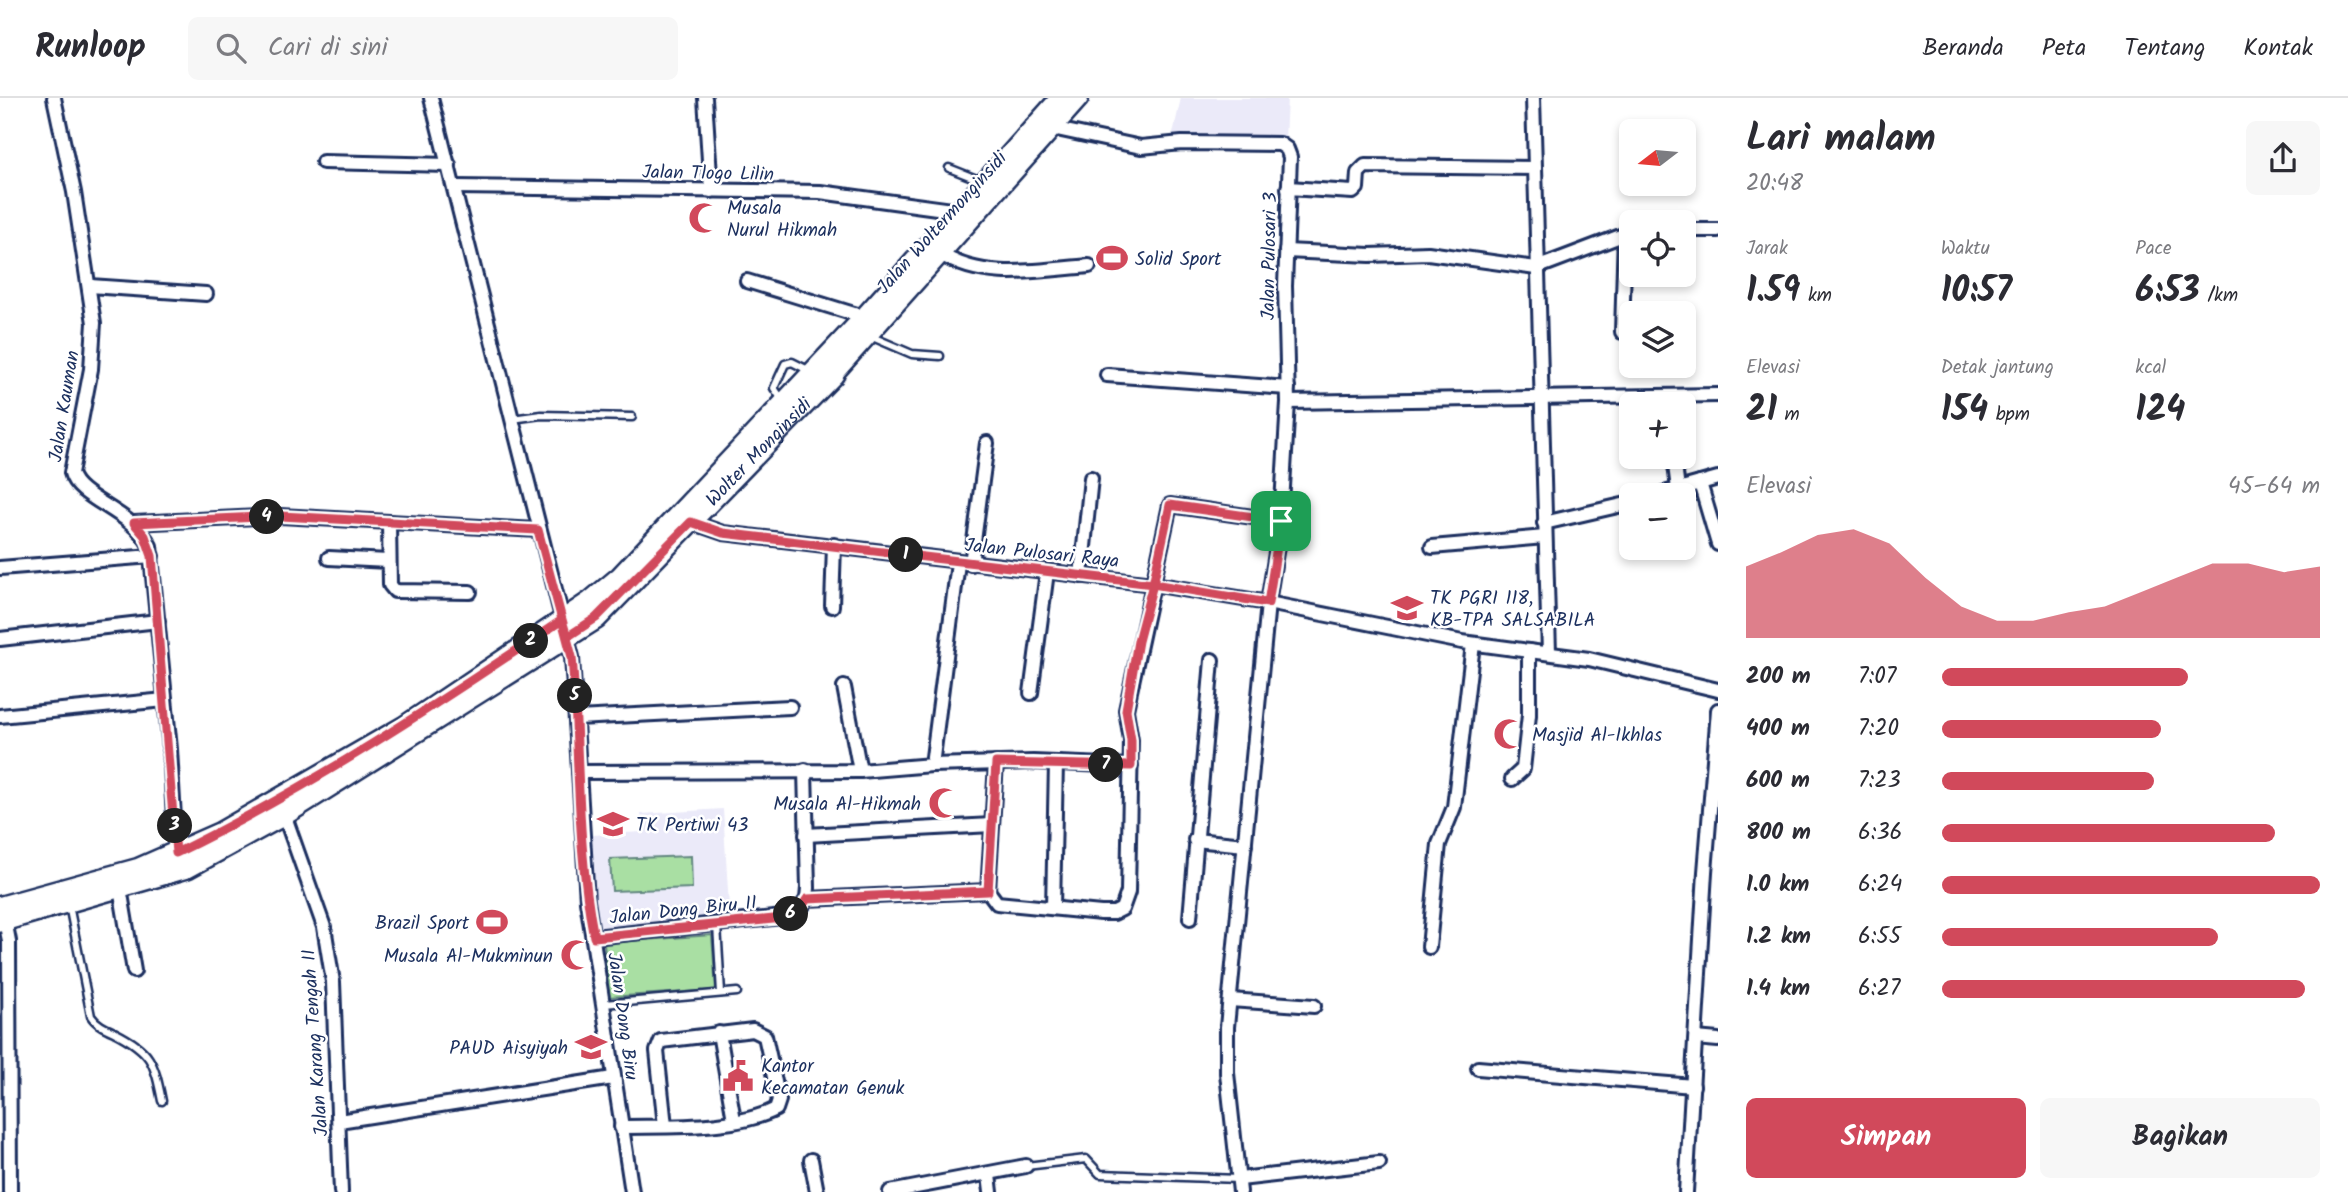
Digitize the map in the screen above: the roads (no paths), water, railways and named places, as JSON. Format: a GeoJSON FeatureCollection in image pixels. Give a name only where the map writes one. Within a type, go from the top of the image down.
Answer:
{"type":"FeatureCollection","features":[{"type":"Feature","properties":{"kind":"main road","name":"Jalan Woltermonginsidi"},"geometry":{"type":"LineString","coordinates":[[823,369],[941,254],[1060,98]]}},
{"type":"Feature","properties":{"kind":"main road","name":"Jalan Woltermonginsidi"},"geometry":{"type":"LineString","coordinates":[[866,326],[959,211],[992,186],[1079,98]]}},
{"type":"Feature","properties":{"kind":"main road","name":"Wolter Monginsidi"},"geometry":{"type":"LineString","coordinates":[[2,916],[69,903],[187,867],[284,814],[564,629],[620,576],[785,402],[823,369]]}},
{"type":"Feature","properties":{"kind":"main road","name":"Wolter Monginsidi"},"geometry":{"type":"LineString","coordinates":[[2,916],[138,868],[220,832],[404,726],[564,629],[596,618],[691,522],[823,369]]}},
{"type":"Feature","properties":{"kind":"street","name":"Jalan Kauman"},"geometry":{"type":"LineString","coordinates":[[54,98],[90,286],[94,323],[92,360],[71,472],[81,489],[134,523],[145,536],[152,556],[176,853]]}},
{"type":"Feature","properties":{"kind":"street","name":"Jalan Dong Biru"},"geometry":{"type":"LineString","coordinates":[[431,98],[564,629],[577,718],[587,901],[632,1192]]}},
{"type":"Feature","properties":{"kind":"street"},"geometry":{"type":"LineString","coordinates":[[705,98],[710,191]]}},
{"type":"Feature","properties":{"kind":"street"},"geometry":{"type":"LineString","coordinates":[[1533,98],[1549,653]]}},
{"type":"Feature","properties":{"kind":"street","name":"Jalan Pulosari 3"},"geometry":{"type":"LineString","coordinates":[[1052,128],[1140,147],[1182,143],[1280,144],[1287,149],[1290,157],[1286,251],[1288,402],[1281,521],[1268,603],[1230,1000],[1227,1073],[1240,1186]]}},
{"type":"Feature","properties":{"kind":"street"},"geometry":{"type":"LineString","coordinates":[[323,162],[449,165]]}},
{"type":"Feature","properties":{"kind":"street"},"geometry":{"type":"LineString","coordinates":[[1289,188],[1353,192],[1357,188],[1358,173],[1365,166],[1534,169]]}},
{"type":"Feature","properties":{"kind":"street","name":"Jalan Tlogo Lilin"},"geometry":{"type":"LineString","coordinates":[[454,187],[820,192],[959,211]]}},
{"type":"Feature","properties":{"kind":"street"},"geometry":{"type":"LineString","coordinates":[[1696,230],[1718,230]]}},
{"type":"Feature","properties":{"kind":"street"},"geometry":{"type":"LineString","coordinates":[[1286,251],[1370,255],[1428,253],[1536,268],[1619,236]]}},
{"type":"Feature","properties":{"kind":"street"},"geometry":{"type":"LineString","coordinates":[[941,254],[958,265],[987,271],[1089,266]]}},
{"type":"Feature","properties":{"kind":"street"},"geometry":{"type":"LineString","coordinates":[[747,281],[866,326]]}},
{"type":"Feature","properties":{"kind":"street"},"geometry":{"type":"LineString","coordinates":[[90,286],[206,294]]}},
{"type":"Feature","properties":{"kind":"street"},"geometry":{"type":"LineString","coordinates":[[1107,375],[1288,388]]}},
{"type":"Feature","properties":{"kind":"street"},"geometry":{"type":"LineString","coordinates":[[1288,402],[1541,400],[1718,395]]}},
{"type":"Feature","properties":{"kind":"street"},"geometry":{"type":"LineString","coordinates":[[932,765],[987,443]]}},
{"type":"Feature","properties":{"kind":"street"},"geometry":{"type":"LineString","coordinates":[[1082,576],[1091,478]]}},
{"type":"Feature","properties":{"kind":"street"},"geometry":{"type":"LineString","coordinates":[[1696,484],[1718,478]]}},
{"type":"Feature","properties":{"kind":"street"},"geometry":{"type":"LineString","coordinates":[[1700,483],[1718,544]]}},
{"type":"Feature","properties":{"kind":"street"},"geometry":{"type":"LineString","coordinates":[[996,763],[988,891],[997,903],[1114,913],[1122,909],[1128,892],[1131,766],[1131,740],[1126,710],[1138,641],[1170,505],[1281,521]]}},
{"type":"Feature","properties":{"kind":"street"},"geometry":{"type":"LineString","coordinates":[[1544,523],[1619,506]]}},
{"type":"Feature","properties":{"kind":"street"},"geometry":{"type":"LineString","coordinates":[[134,523],[281,516],[538,530]]}},
{"type":"Feature","properties":{"kind":"street","name":"Jalan Pulosari Raya"},"geometry":{"type":"LineString","coordinates":[[691,522],[723,533],[834,545],[965,564],[1153,584],[1268,603],[1473,644],[1589,659],[1718,690]]}},
{"type":"Feature","properties":{"kind":"street"},"geometry":{"type":"LineString","coordinates":[[388,523],[390,585],[395,591],[470,592]]}},
{"type":"Feature","properties":{"kind":"street"},"geometry":{"type":"LineString","coordinates":[[1432,547],[1545,537]]}},
{"type":"Feature","properties":{"kind":"street"},"geometry":{"type":"LineString","coordinates":[[832,606],[834,545]]}},
{"type":"Feature","properties":{"kind":"street"},"geometry":{"type":"LineString","coordinates":[[0,568],[152,556]]}},
{"type":"Feature","properties":{"kind":"street"},"geometry":{"type":"LineString","coordinates":[[329,558],[388,561]]}},
{"type":"Feature","properties":{"kind":"street"},"geometry":{"type":"LineString","coordinates":[[1031,693],[1047,572]]}},
{"type":"Feature","properties":{"kind":"street"},"geometry":{"type":"LineString","coordinates":[[0,639],[158,621]]}},
{"type":"Feature","properties":{"kind":"street"},"geometry":{"type":"LineString","coordinates":[[1429,947],[1439,844],[1454,807],[1473,644]]}},
{"type":"Feature","properties":{"kind":"street"},"geometry":{"type":"LineString","coordinates":[[1512,779],[1523,769],[1529,715],[1529,651]]}},
{"type":"Feature","properties":{"kind":"street"},"geometry":{"type":"LineString","coordinates":[[1190,918],[1212,660]]}},
{"type":"Feature","properties":{"kind":"street"},"geometry":{"type":"LineString","coordinates":[[844,688],[860,771]]}},
{"type":"Feature","properties":{"kind":"street"},"geometry":{"type":"LineString","coordinates":[[0,716],[165,700]]}},
{"type":"Feature","properties":{"kind":"street"},"geometry":{"type":"LineString","coordinates":[[577,718],[790,707]]}},
{"type":"Feature","properties":{"kind":"street"},"geometry":{"type":"LineString","coordinates":[[1686,1192],[1718,710]]}},
{"type":"Feature","properties":{"kind":"street"},"geometry":{"type":"LineString","coordinates":[[579,772],[860,771],[996,763],[1131,766]]}},
{"type":"Feature","properties":{"kind":"street"},"geometry":{"type":"LineString","coordinates":[[1053,908],[1056,763]]}},
{"type":"Feature","properties":{"kind":"street"},"geometry":{"type":"LineString","coordinates":[[805,770],[807,899],[988,891]]}},
{"type":"Feature","properties":{"kind":"street","name":"Jalan Karang Tengah II"},"geometry":{"type":"LineString","coordinates":[[284,814],[324,927],[333,982],[341,1192]]}},
{"type":"Feature","properties":{"kind":"street"},"geometry":{"type":"LineString","coordinates":[[806,835],[992,825]]}},
{"type":"Feature","properties":{"kind":"street"},"geometry":{"type":"LineString","coordinates":[[1195,840],[1245,845]]}},
{"type":"Feature","properties":{"kind":"street"},"geometry":{"type":"LineString","coordinates":[[120,888],[134,971]]}},
{"type":"Feature","properties":{"kind":"street","name":"Jalan Dong Biru II"},"geometry":{"type":"LineString","coordinates":[[594,937],[783,918],[801,908],[807,899]]}},
{"type":"Feature","properties":{"kind":"street"},"geometry":{"type":"LineString","coordinates":[[2,916],[9,941],[10,1192]]}},
{"type":"Feature","properties":{"kind":"street"},"geometry":{"type":"LineString","coordinates":[[1230,1000],[1314,1006]]}},
{"type":"Feature","properties":{"kind":"street"},"geometry":{"type":"LineString","coordinates":[[621,1127],[665,1126],[734,1120],[773,1111],[779,1100],[765,1036],[753,1030],[666,1039],[658,1044],[665,1126]]}},
{"type":"Feature","properties":{"kind":"street"},"geometry":{"type":"LineString","coordinates":[[719,1033],[734,1120]]}},
{"type":"Feature","properties":{"kind":"street"},"geometry":{"type":"LineString","coordinates":[[1696,1038],[1718,1040]]}},
{"type":"Feature","properties":{"kind":"street"},"geometry":{"type":"LineString","coordinates":[[1478,1068],[1693,1086]]}},
{"type":"Feature","properties":{"kind":"street"},"geometry":{"type":"LineString","coordinates":[[339,1121],[495,1099],[613,1078]]}},
{"type":"Feature","properties":{"kind":"street"},"geometry":{"type":"LineString","coordinates":[[811,1160],[817,1192]]}},
{"type":"Feature","properties":{"kind":"street"},"geometry":{"type":"LineString","coordinates":[[1240,1186],[1379,1163]]}},
{"type":"Feature","properties":{"kind":"street"},"geometry":{"type":"LineString","coordinates":[[890,1192],[928,1189],[1026,1166]]}},
{"type":"Feature","properties":{"kind":"street"},"geometry":{"type":"LineString","coordinates":[[989,1175],[990,1192]]}},
{"type":"Feature","properties":{"kind":"lane"},"geometry":{"type":"LineString","coordinates":[[949,169],[992,186]]}},
{"type":"Feature","properties":{"kind":"lane"},"geometry":{"type":"LineString","coordinates":[[866,326],[912,354],[940,356]]}},
{"type":"Feature","properties":{"kind":"lane"},"geometry":{"type":"LineString","coordinates":[[785,402],[774,388],[785,364],[792,362],[823,369]]}},
{"type":"Feature","properties":{"kind":"lane"},"geometry":{"type":"LineString","coordinates":[[510,419],[541,415],[632,417]]}},
{"type":"Feature","properties":{"kind":"lane"},"geometry":{"type":"LineString","coordinates":[[69,903],[88,1010],[94,1021],[145,1051],[155,1065],[162,1101]]}},
{"type":"Feature","properties":{"kind":"lane"},"geometry":{"type":"LineString","coordinates":[[717,925],[721,993]]}},
{"type":"Feature","properties":{"kind":"lane"},"geometry":{"type":"LineString","coordinates":[[602,1004],[737,992]]}},
{"type":"Feature","properties":{"kind":"lane"},"geometry":{"type":"LineString","coordinates":[[1026,1166],[1086,1158],[1100,1174],[1240,1186]]}},
{"type":"Feature","properties":{"kind":"place","name":"Musala Nurul Hikmah"},"geometry":{"type":"Point","coordinates":[704,218]}},
{"type":"Feature","properties":{"kind":"place","name":"Solid Sport"},"geometry":{"type":"Point","coordinates":[1112,258]}},
{"type":"Feature","properties":{"kind":"place","name":"TK PGRI 118, KB-TPA SALSABILA"},"geometry":{"type":"Point","coordinates":[1407,608]}},
{"type":"Feature","properties":{"kind":"place","name":"Masjid Al-Ikhlas"},"geometry":{"type":"Point","coordinates":[1509,734]}},
{"type":"Feature","properties":{"kind":"place","name":"Musala Al-Hikmah"},"geometry":{"type":"Point","coordinates":[944,803]}},
{"type":"Feature","properties":{"kind":"place","name":"TK Pertiwi 43"},"geometry":{"type":"Point","coordinates":[613,824]}},
{"type":"Feature","properties":{"kind":"place","name":"Brazil Sport"},"geometry":{"type":"Point","coordinates":[492,922]}},
{"type":"Feature","properties":{"kind":"place","name":"Musala Al-Mukminun"},"geometry":{"type":"Point","coordinates":[576,955]}},
{"type":"Feature","properties":{"kind":"place","name":"PAUD Aisyiyah"},"geometry":{"type":"Point","coordinates":[591,1047]}},
{"type":"Feature","properties":{"kind":"place","name":"Kantor Kecamatan Genuk"},"geometry":{"type":"Point","coordinates":[738,1076]}}]}
